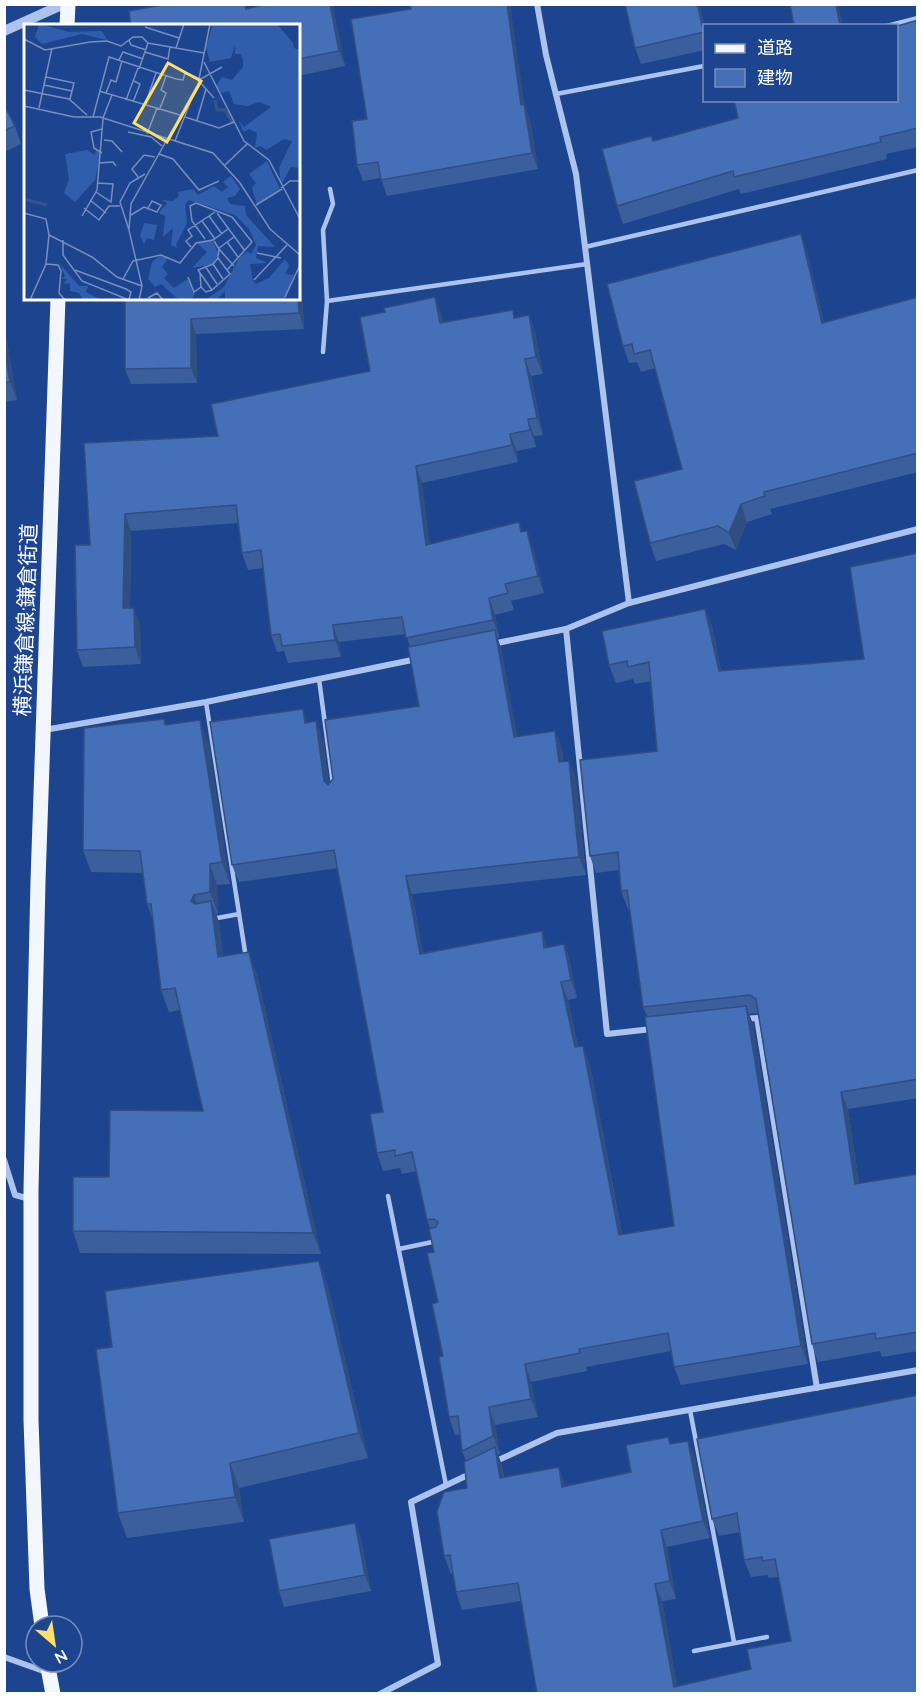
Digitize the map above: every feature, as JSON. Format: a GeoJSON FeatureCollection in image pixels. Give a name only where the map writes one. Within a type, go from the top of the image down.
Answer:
{"type":"FeatureCollection","features":[{"type":"Feature","properties":{"kind":"main road"},"geometry":{"type":"LineString","coordinates":[[66,4],[67,24]]}},
{"type":"Feature","properties":{"kind":"main road","name":"横浜鎌倉線;鎌倉街道"},"geometry":{"type":"LineString","coordinates":[[41,1614],[31,1420],[31,1199],[43,730],[58,300]]}},
{"type":"Feature","properties":{"kind":"main road"},"geometry":{"type":"LineString","coordinates":[[49,1674],[53,1694]]}},
{"type":"Feature","properties":{"kind":"street"},"geometry":{"type":"LineString","coordinates":[[4,31],[66,4]]}},
{"type":"Feature","properties":{"kind":"street"},"geometry":{"type":"LineString","coordinates":[[537,4],[576,174],[629,603]]}},
{"type":"Feature","properties":{"kind":"street"},"geometry":{"type":"LineString","coordinates":[[483,646],[566,629],[629,603],[918,529]]}},
{"type":"Feature","properties":{"kind":"street"},"geometry":{"type":"LineString","coordinates":[[566,629],[607,1034],[665,1028]]}},
{"type":"Feature","properties":{"kind":"street"},"geometry":{"type":"LineString","coordinates":[[43,730],[206,702],[424,658]]}},
{"type":"Feature","properties":{"kind":"street"},"geometry":{"type":"LineString","coordinates":[[734,1020],[757,1018],[817,1388]]}},
{"type":"Feature","properties":{"kind":"street"},"geometry":{"type":"LineString","coordinates":[[4,1160],[15,1195],[31,1199]]}},
{"type":"Feature","properties":{"kind":"street"},"geometry":{"type":"LineString","coordinates":[[487,1466],[557,1433],[918,1370]]}},
{"type":"Feature","properties":{"kind":"street"},"geometry":{"type":"LineString","coordinates":[[380,1694],[438,1664],[411,1502],[477,1471]]}},
{"type":"Feature","properties":{"kind":"street"},"geometry":{"type":"LineString","coordinates":[[4,1657],[24,1662]]}},
{"type":"Feature","properties":{"kind":"lane"},"geometry":{"type":"LineString","coordinates":[[895,24],[918,18]]}},
{"type":"Feature","properties":{"kind":"lane"},"geometry":{"type":"LineString","coordinates":[[556,94],[703,66]]}},
{"type":"Feature","properties":{"kind":"lane"},"geometry":{"type":"LineString","coordinates":[[585,247],[918,170]]}},
{"type":"Feature","properties":{"kind":"lane"},"geometry":{"type":"LineString","coordinates":[[322,352],[327,301],[323,230],[333,204],[330,189]]}},
{"type":"Feature","properties":{"kind":"lane"},"geometry":{"type":"LineString","coordinates":[[327,301],[587,264]]}},
{"type":"Feature","properties":{"kind":"lane"},"geometry":{"type":"LineString","coordinates":[[319,679],[333,786]]}},
{"type":"Feature","properties":{"kind":"lane"},"geometry":{"type":"LineString","coordinates":[[206,702],[247,963]]}},
{"type":"Feature","properties":{"kind":"lane"},"geometry":{"type":"LineString","coordinates":[[203,921],[239,914]]}},
{"type":"Feature","properties":{"kind":"lane"},"geometry":{"type":"LineString","coordinates":[[388,1196],[447,1485]]}},
{"type":"Feature","properties":{"kind":"lane"},"geometry":{"type":"LineString","coordinates":[[399,1249],[440,1241]]}},
{"type":"Feature","properties":{"kind":"lane"},"geometry":{"type":"LineString","coordinates":[[690,1410],[734,1642]]}},
{"type":"Feature","properties":{"kind":"lane"},"geometry":{"type":"LineString","coordinates":[[694,1651],[767,1636]]}},
{"type":"Feature","properties":{"kind":"building"},"geometry":{"type":"Polygon","coordinates":[[[167,4],[245,4],[246,9],[266,4],[330,4],[339,51],[300,59],[300,24],[131,24],[129,11],[167,4]]]}},
{"type":"Feature","properties":{"kind":"building"},"geometry":{"type":"Polygon","coordinates":[[[410,4],[507,4],[521,105],[524,104],[532,153],[381,180],[378,162],[357,165],[352,121],[367,119],[351,19],[411,9],[410,4]]]}},
{"type":"Feature","properties":{"kind":"building"},"geometry":{"type":"Polygon","coordinates":[[[625,4],[697,4],[703,32],[635,48],[625,4]]]}},
{"type":"Feature","properties":{"kind":"building"},"geometry":{"type":"Polygon","coordinates":[[[790,4],[836,4],[840,24],[794,24],[790,4]]]}},
{"type":"Feature","properties":{"kind":"building"},"geometry":{"type":"Polygon","coordinates":[[[918,20],[918,128],[880,137],[881,142],[734,177],[733,171],[617,206],[602,149],[651,136],[653,141],[738,118],[734,102],[898,102],[898,26],[918,20]]]}},
{"type":"Feature","properties":{"kind":"building"},"geometry":{"type":"Polygon","coordinates":[[[4,105],[15,126],[4,131],[4,105]]]}},
{"type":"Feature","properties":{"kind":"building"},"geometry":{"type":"Polygon","coordinates":[[[801,234],[822,323],[918,297],[918,453],[764,492],[765,496],[741,504],[729,533],[718,526],[650,543],[634,481],[682,469],[650,350],[634,354],[632,344],[623,346],[607,284],[801,234]]]}},
{"type":"Feature","properties":{"kind":"building"},"geometry":{"type":"Polygon","coordinates":[[[435,297],[440,323],[513,310],[514,318],[529,315],[536,357],[525,359],[537,418],[528,419],[530,430],[510,434],[512,445],[416,466],[426,545],[519,522],[521,532],[527,531],[538,576],[505,584],[508,593],[489,598],[493,620],[406,638],[402,617],[333,625],[335,640],[282,646],[280,634],[271,635],[261,550],[242,553],[236,505],[125,514],[123,608],[134,608],[135,647],[77,650],[75,545],[90,545],[84,443],[218,436],[211,404],[370,371],[360,317],[385,312],[384,308],[435,297]]]}},
{"type":"Feature","properties":{"kind":"building"},"geometry":{"type":"Polygon","coordinates":[[[125,300],[298,300],[299,313],[191,319],[191,368],[125,369],[125,300]]]}},
{"type":"Feature","properties":{"kind":"building"},"geometry":{"type":"Polygon","coordinates":[[[4,346],[10,382],[4,383],[4,346]]]}},
{"type":"Feature","properties":{"kind":"building"},"geometry":{"type":"Polygon","coordinates":[[[918,553],[918,1079],[841,1092],[855,1184],[918,1174],[918,1332],[876,1339],[875,1333],[812,1344],[756,999],[750,995],[643,1007],[627,890],[621,891],[618,852],[590,856],[580,760],[657,751],[649,662],[628,667],[627,661],[609,665],[602,631],[705,609],[719,671],[864,659],[850,567],[918,553]]]}},
{"type":"Feature","properties":{"kind":"building"},"geometry":{"type":"Polygon","coordinates":[[[495,630],[514,737],[555,731],[559,762],[569,761],[579,857],[406,876],[420,954],[542,931],[544,948],[564,944],[571,980],[561,982],[575,1047],[583,1046],[619,1235],[674,1226],[645,1017],[746,1006],[801,1346],[674,1367],[668,1333],[579,1349],[580,1353],[525,1364],[531,1399],[489,1407],[493,1436],[462,1451],[458,1416],[449,1417],[439,1357],[443,1356],[432,1304],[438,1302],[427,1253],[434,1252],[429,1229],[436,1227],[438,1222],[434,1219],[427,1220],[412,1152],[395,1156],[395,1150],[377,1153],[370,1114],[383,1112],[334,850],[232,865],[210,722],[303,709],[305,723],[316,721],[324,781],[328,785],[333,779],[325,720],[419,706],[408,647],[495,630]]]}},
{"type":"Feature","properties":{"kind":"building"},"geometry":{"type":"Polygon","coordinates":[[[164,719],[165,725],[200,720],[222,862],[210,864],[210,892],[194,895],[191,901],[195,904],[211,901],[218,957],[249,952],[313,1233],[73,1231],[73,1177],[109,1177],[110,1110],[203,1111],[175,988],[161,990],[151,904],[147,904],[140,851],[83,850],[84,728],[164,719]]]}},
{"type":"Feature","properties":{"kind":"building"},"geometry":{"type":"Polygon","coordinates":[[[319,1261],[359,1433],[230,1463],[235,1497],[118,1513],[96,1349],[112,1347],[105,1291],[319,1261]]]}},
{"type":"Feature","properties":{"kind":"building"},"geometry":{"type":"Polygon","coordinates":[[[918,1395],[918,1694],[537,1694],[518,1583],[456,1592],[450,1555],[444,1556],[437,1511],[444,1492],[467,1488],[464,1462],[495,1447],[500,1478],[559,1467],[562,1487],[631,1472],[626,1445],[668,1437],[670,1444],[688,1441],[703,1521],[661,1530],[670,1581],[655,1584],[674,1687],[751,1669],[747,1649],[791,1641],[775,1559],[762,1561],[762,1557],[744,1560],[737,1513],[712,1519],[697,1439],[918,1395]]]}},
{"type":"Feature","properties":{"kind":"building"},"geometry":{"type":"Polygon","coordinates":[[[355,1523],[365,1575],[279,1591],[269,1539],[355,1523]]]}}]}
